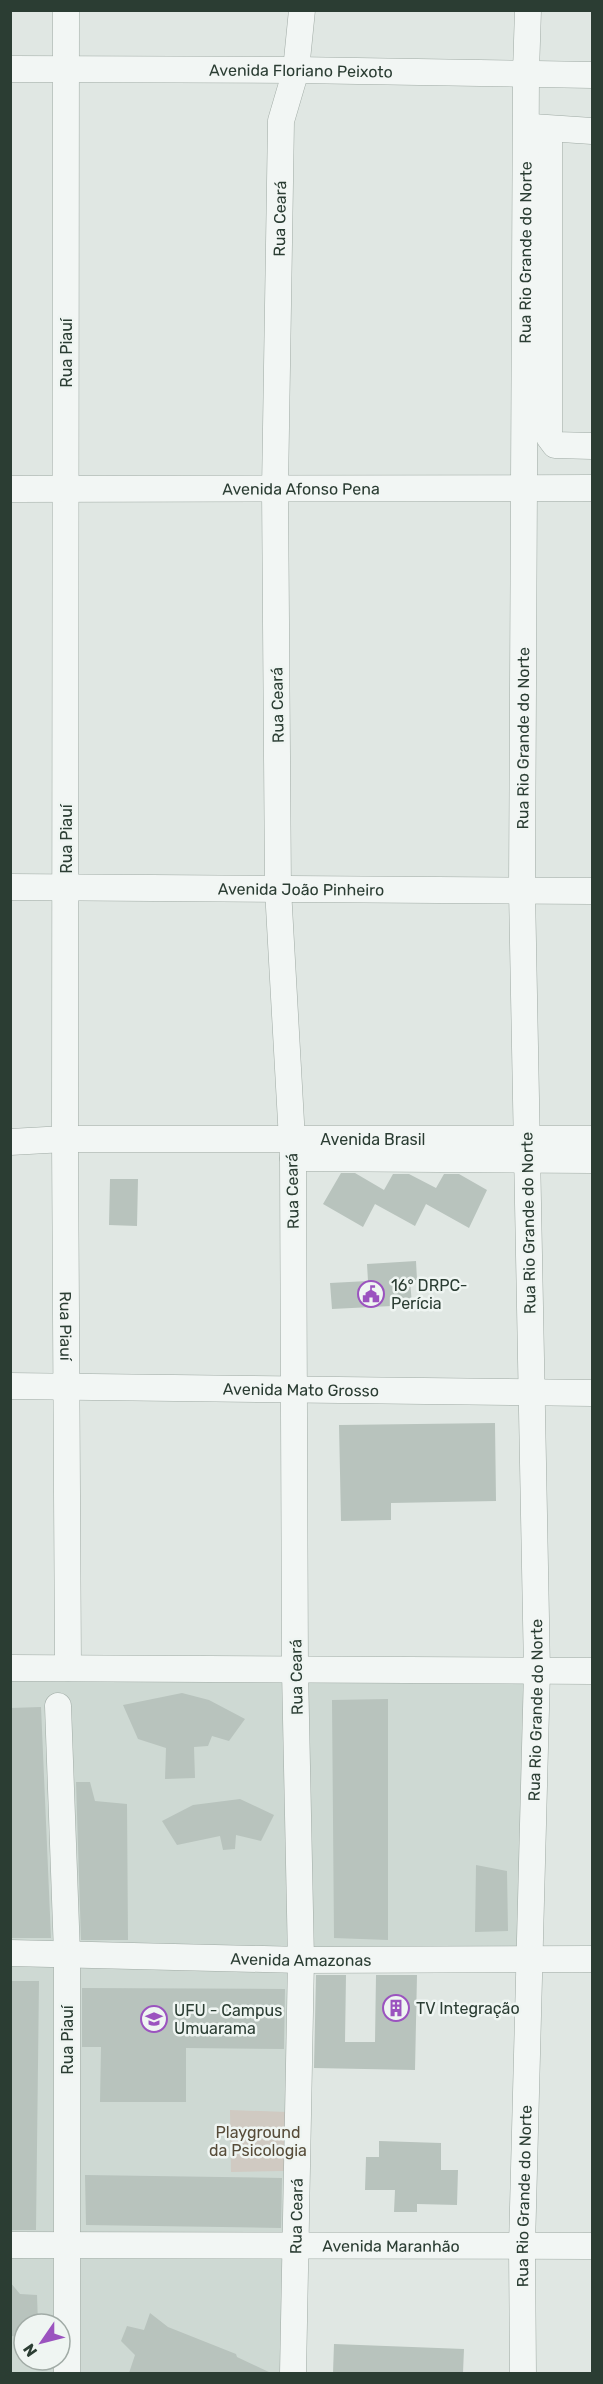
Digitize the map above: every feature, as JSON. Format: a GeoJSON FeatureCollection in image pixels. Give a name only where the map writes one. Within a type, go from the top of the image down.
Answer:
{"type":"FeatureCollection","features":[{"type":"Feature","properties":{"kind":"street","name":"Rua Piauí"},"geometry":{"type":"LineString","coordinates":[[66,10],[65,1139],[68,1668]]}},
{"type":"Feature","properties":{"kind":"street","name":"Rua Ceará"},"geometry":{"type":"LineString","coordinates":[[293,2373],[301,1960],[295,1670],[292,1148],[278,889],[275,489],[281,121],[296,69],[302,10]]}},
{"type":"Feature","properties":{"kind":"street","name":"Rua Rio Grande do Norte"},"geometry":{"type":"LineString","coordinates":[[523,2373],[522,2246],[537,1671],[522,891],[524,489],[537,128],[525,72],[528,10]]}},
{"type":"Feature","properties":{"kind":"street","name":"Avenida Floriano Peixoto"},"geometry":{"type":"LineString","coordinates":[[10,69],[296,69],[592,75]]}},
{"type":"Feature","properties":{"kind":"street"},"geometry":{"type":"LineString","coordinates":[[592,131],[537,128],[549,437],[555,445],[592,446]]}},
{"type":"Feature","properties":{"kind":"street","name":"Avenida Afonso Pena"},"geometry":{"type":"LineString","coordinates":[[10,489],[592,488]]}},
{"type":"Feature","properties":{"kind":"street","name":"Avenida João Pinheiro"},"geometry":{"type":"LineString","coordinates":[[10,887],[592,891]]}},
{"type":"Feature","properties":{"kind":"street","name":"Avenida Brasil"},"geometry":{"type":"LineString","coordinates":[[527,1150],[592,1138]]}},
{"type":"Feature","properties":{"kind":"street","name":"Avenida Brasil"},"geometry":{"type":"LineString","coordinates":[[10,1142],[65,1139],[292,1148],[527,1150],[592,1161]]}},
{"type":"Feature","properties":{"kind":"street","name":"Avenida Mato Grosso"},"geometry":{"type":"LineString","coordinates":[[10,1386],[592,1392]]}},
{"type":"Feature","properties":{"kind":"street"},"geometry":{"type":"LineString","coordinates":[[10,1668],[592,1671]]}},
{"type":"Feature","properties":{"kind":"street","name":"Rua Piauí"},"geometry":{"type":"LineString","coordinates":[[58,1706],[67,1954],[67,2373]]}},
{"type":"Feature","properties":{"kind":"street","name":"Avenida Amazonas"},"geometry":{"type":"LineString","coordinates":[[10,1953],[301,1960],[529,1957],[592,1959]]}},
{"type":"Feature","properties":{"kind":"street","name":"Avenida Maranhão"},"geometry":{"type":"LineString","coordinates":[[10,2245],[592,2246]]}},
{"type":"Feature","properties":{"kind":"shaded area","name":"UFU - Campus Umuarama"},"geometry":{"type":"Polygon","coordinates":[[[11,1671],[536,1673],[529,1959],[299,1959],[293,2373],[11,2374],[11,1671]]]}},
{"type":"Feature","properties":{"kind":"green space","name":"Playground da Psicologia"},"geometry":{"type":"Polygon","coordinates":[[[230,2110],[287,2112],[285,2171],[231,2172],[230,2110]]]}},
{"type":"Feature","properties":{"kind":"building"},"geometry":{"type":"Polygon","coordinates":[[[341,1173],[355,1173],[384,1190],[393,1174],[409,1174],[436,1188],[444,1174],[459,1174],[487,1190],[469,1228],[426,1204],[415,1226],[375,1204],[363,1227],[323,1204],[341,1173]]]}},
{"type":"Feature","properties":{"kind":"building"},"geometry":{"type":"Polygon","coordinates":[[[110,1179],[138,1179],[137,1226],[109,1225],[110,1179]]]}},
{"type":"Feature","properties":{"kind":"building","name":"16° DRPC- Perícia"},"geometry":{"type":"Polygon","coordinates":[[[416,1261],[417,1280],[410,1280],[412,1305],[332,1309],[330,1283],[368,1281],[367,1264],[416,1261]]]}},
{"type":"Feature","properties":{"kind":"building"},"geometry":{"type":"Polygon","coordinates":[[[495,1423],[496,1501],[391,1503],[391,1520],[341,1521],[339,1425],[495,1423]]]}},
{"type":"Feature","properties":{"kind":"building"},"geometry":{"type":"Polygon","coordinates":[[[182,1693],[209,1700],[245,1719],[229,1741],[212,1736],[208,1746],[194,1747],[195,1778],[165,1779],[166,1748],[138,1739],[123,1705],[182,1693]]]}},
{"type":"Feature","properties":{"kind":"building"},"geometry":{"type":"Polygon","coordinates":[[[388,1699],[388,1940],[334,1938],[332,1700],[388,1699]]]}},
{"type":"Feature","properties":{"kind":"building"},"geometry":{"type":"Polygon","coordinates":[[[41,1707],[51,1938],[10,1938],[10,1708],[41,1707]]]}},
{"type":"Feature","properties":{"kind":"building"},"geometry":{"type":"Polygon","coordinates":[[[76,1782],[90,1782],[95,1801],[127,1804],[128,1940],[81,1940],[76,1782]]]}},
{"type":"Feature","properties":{"kind":"building"},"geometry":{"type":"Polygon","coordinates":[[[240,1799],[274,1815],[261,1841],[236,1835],[235,1849],[223,1850],[220,1836],[177,1845],[162,1821],[193,1805],[240,1799]]]}},
{"type":"Feature","properties":{"kind":"building"},"geometry":{"type":"Polygon","coordinates":[[[476,1865],[507,1871],[508,1931],[475,1932],[476,1865]]]}},
{"type":"Feature","properties":{"kind":"building","name":"TV Integração"},"geometry":{"type":"Polygon","coordinates":[[[316,1975],[346,1975],[345,2042],[375,2042],[376,1975],[417,1975],[415,2070],[314,2068],[316,1975]]]}},
{"type":"Feature","properties":{"kind":"building"},"geometry":{"type":"Polygon","coordinates":[[[10,1981],[39,1981],[36,2230],[10,2230],[10,1981]]]}},
{"type":"Feature","properties":{"kind":"building"},"geometry":{"type":"Polygon","coordinates":[[[82,1988],[285,1989],[284,2049],[186,2048],[186,2102],[100,2102],[101,2047],[82,2047],[82,1988]]]}},
{"type":"Feature","properties":{"kind":"building"},"geometry":{"type":"Polygon","coordinates":[[[379,2141],[441,2143],[441,2170],[458,2170],[457,2205],[417,2204],[417,2212],[394,2212],[395,2190],[365,2190],[366,2157],[379,2157],[379,2141]]]}},
{"type":"Feature","properties":{"kind":"building"},"geometry":{"type":"Polygon","coordinates":[[[85,2175],[282,2178],[281,2228],[86,2225],[85,2175]]]}},
{"type":"Feature","properties":{"kind":"building"},"geometry":{"type":"Polygon","coordinates":[[[10,2282],[20,2294],[37,2295],[38,2312],[12,2312],[12,2336],[10,2336],[10,2282]]]}},
{"type":"Feature","properties":{"kind":"building"},"geometry":{"type":"Polygon","coordinates":[[[150,2313],[168,2327],[236,2354],[237,2357],[271,2373],[129,2373],[135,2355],[121,2341],[127,2326],[144,2330],[150,2313]]]}},
{"type":"Feature","properties":{"kind":"building"},"geometry":{"type":"Polygon","coordinates":[[[334,2344],[464,2349],[463,2373],[333,2373],[334,2344]]]}},
{"type":"Feature","properties":{"kind":"place","name":"16° DRPC- Perícia"},"geometry":{"type":"Point","coordinates":[371,1294]}},
{"type":"Feature","properties":{"kind":"place","name":"TV Integração"},"geometry":{"type":"Point","coordinates":[396,2008]}},
{"type":"Feature","properties":{"kind":"place","name":"UFU - Campus Umuarama"},"geometry":{"type":"Point","coordinates":[154,2019]}}]}
